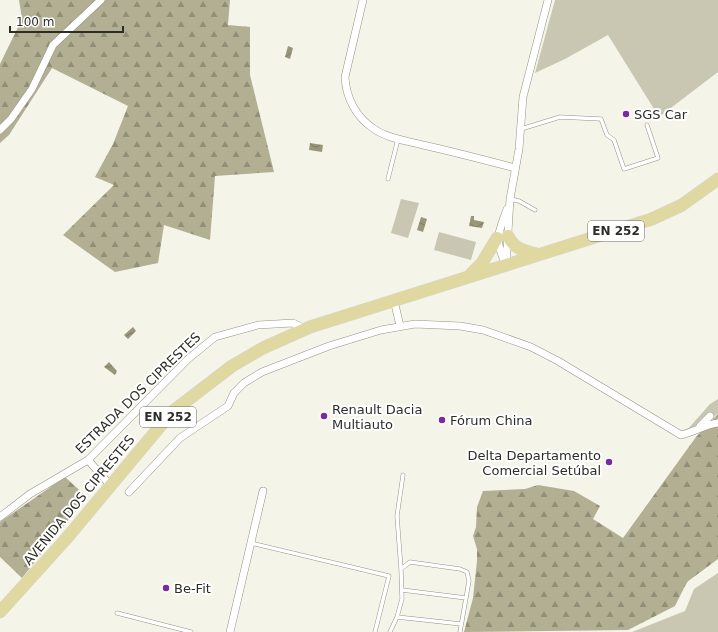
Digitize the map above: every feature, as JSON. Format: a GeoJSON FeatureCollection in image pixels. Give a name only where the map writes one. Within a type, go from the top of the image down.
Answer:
{"type":"FeatureCollection","features":[{"type":"Feature","properties":{"kind":"main road","name":"EN 252"},"geometry":{"type":"LineString","coordinates":[[394,300],[663,215],[695,197],[718,179]]}},
{"type":"Feature","properties":{"kind":"main road"},"geometry":{"type":"LineString","coordinates":[[468,277],[482,263],[503,237],[519,249],[538,254]]}},
{"type":"Feature","properties":{"kind":"main road","name":"AVENIDA DOS CIPRESTES"},"geometry":{"type":"LineString","coordinates":[[0,612],[22,590],[172,412],[210,381],[263,348],[305,330],[394,300]]}},
{"type":"Feature","properties":{"kind":"street"},"geometry":{"type":"LineString","coordinates":[[0,130],[11,119],[32,89],[53,45],[101,0]]}},
{"type":"Feature","properties":{"kind":"street"},"geometry":{"type":"LineString","coordinates":[[363,0],[347,64],[346,88],[351,102],[364,121],[375,130],[398,138],[515,168]]}},
{"type":"Feature","properties":{"kind":"street"},"geometry":{"type":"LineString","coordinates":[[506,265],[503,237],[521,129],[523,97],[548,0]]}},
{"type":"Feature","properties":{"kind":"street"},"geometry":{"type":"LineString","coordinates":[[506,265],[498,246],[503,237],[510,199]]}},
{"type":"Feature","properties":{"kind":"street"},"geometry":{"type":"LineString","coordinates":[[394,300],[400,326]]}},
{"type":"Feature","properties":{"kind":"street","name":"ESTRADA DOS CIPRESTES"},"geometry":{"type":"LineString","coordinates":[[0,517],[30,494],[88,460],[188,359],[215,337],[258,325],[292,323],[305,330]]}},
{"type":"Feature","properties":{"kind":"street"},"geometry":{"type":"LineString","coordinates":[[128,492],[180,438],[228,406],[234,393],[244,383],[262,372],[351,339],[400,326],[425,323],[460,326],[488,332],[531,347],[558,361],[681,435],[692,433],[710,416]]}},
{"type":"Feature","properties":{"kind":"street"},"geometry":{"type":"LineString","coordinates":[[699,428],[718,424]]}},
{"type":"Feature","properties":{"kind":"street"},"geometry":{"type":"LineString","coordinates":[[88,460],[110,485]]}},
{"type":"Feature","properties":{"kind":"street"},"geometry":{"type":"LineString","coordinates":[[230,632],[263,491]]}},
{"type":"Feature","properties":{"kind":"lane"},"geometry":{"type":"LineString","coordinates":[[521,129],[560,117],[601,119],[607,135],[614,140],[624,169],[658,158],[648,125]]}},
{"type":"Feature","properties":{"kind":"lane"},"geometry":{"type":"LineString","coordinates":[[388,179],[398,138]]}},
{"type":"Feature","properties":{"kind":"lane"},"geometry":{"type":"LineString","coordinates":[[510,199],[519,201],[535,210]]}},
{"type":"Feature","properties":{"kind":"lane"},"geometry":{"type":"LineString","coordinates":[[390,632],[397,617],[402,599],[397,516],[403,475]]}},
{"type":"Feature","properties":{"kind":"lane"},"geometry":{"type":"LineString","coordinates":[[251,543],[389,576],[375,632]]}},
{"type":"Feature","properties":{"kind":"lane"},"geometry":{"type":"LineString","coordinates":[[401,569],[406,563],[412,562],[464,569],[468,572],[469,577],[460,632]]}},
{"type":"Feature","properties":{"kind":"lane"},"geometry":{"type":"LineString","coordinates":[[402,590],[466,598]]}},
{"type":"Feature","properties":{"kind":"lane"},"geometry":{"type":"LineString","coordinates":[[117,613],[191,632]]}},
{"type":"Feature","properties":{"kind":"lane"},"geometry":{"type":"LineString","coordinates":[[397,617],[462,624]]}},
{"type":"Feature","properties":{"kind":"shaded area"},"geometry":{"type":"Polygon","coordinates":[[[555,0],[718,0],[718,72],[659,117],[608,35],[565,59],[535,73],[555,0]]]}},
{"type":"Feature","properties":{"kind":"shaded area"},"geometry":{"type":"Polygon","coordinates":[[[401,199],[419,203],[408,238],[391,233],[401,199]]]}},
{"type":"Feature","properties":{"kind":"shaded area"},"geometry":{"type":"Polygon","coordinates":[[[439,232],[476,242],[471,260],[434,250],[439,232]]]}},
{"type":"Feature","properties":{"kind":"shaded area"},"geometry":{"type":"Polygon","coordinates":[[[718,399],[718,413],[697,434],[687,430],[710,404],[718,399]]]}},
{"type":"Feature","properties":{"kind":"shaded area"},"geometry":{"type":"Polygon","coordinates":[[[718,573],[718,632],[632,632],[685,611],[694,589],[718,573]]]}},
{"type":"Feature","properties":{"kind":"green space"},"geometry":{"type":"Polygon","coordinates":[[[19,0],[230,0],[228,25],[250,27],[250,75],[274,172],[215,176],[210,240],[164,225],[158,263],[115,272],[63,235],[114,185],[95,177],[113,144],[128,106],[52,68],[9,135],[0,143],[0,64],[22,19],[19,0]]]}},
{"type":"Feature","properties":{"kind":"green space"},"geometry":{"type":"Polygon","coordinates":[[[718,414],[718,559],[687,582],[675,606],[628,630],[464,632],[473,598],[477,549],[473,536],[476,527],[477,507],[483,491],[525,489],[538,485],[574,491],[600,506],[593,519],[623,538],[696,437],[718,414]]]}},
{"type":"Feature","properties":{"kind":"green space"},"geometry":{"type":"Polygon","coordinates":[[[65,477],[87,497],[22,578],[0,557],[0,522],[65,477]]]}},
{"type":"Feature","properties":{"kind":"water"},"geometry":{"type":"Polygon","coordinates":[[[288,46],[293,48],[290,59],[285,57],[288,46]]]}},
{"type":"Feature","properties":{"kind":"water"},"geometry":{"type":"Polygon","coordinates":[[[310,143],[323,145],[322,152],[309,150],[310,143]]]}},
{"type":"Feature","properties":{"kind":"water"},"geometry":{"type":"Polygon","coordinates":[[[471,216],[474,216],[474,220],[484,222],[482,228],[469,226],[471,216]]]}},
{"type":"Feature","properties":{"kind":"water"},"geometry":{"type":"Polygon","coordinates":[[[421,217],[427,219],[423,232],[417,230],[421,217]]]}},
{"type":"Feature","properties":{"kind":"water"},"geometry":{"type":"Polygon","coordinates":[[[133,327],[136,331],[128,339],[124,335],[133,327]]]}},
{"type":"Feature","properties":{"kind":"water"},"geometry":{"type":"Polygon","coordinates":[[[109,362],[117,371],[115,375],[104,367],[109,362]]]}},
{"type":"Feature","properties":{"kind":"place","name":"SGS Car"},"geometry":{"type":"Point","coordinates":[626,114]}},
{"type":"Feature","properties":{"kind":"place","name":"Renault Dacia Multiauto"},"geometry":{"type":"Point","coordinates":[324,416]}},
{"type":"Feature","properties":{"kind":"place","name":"Fórum China"},"geometry":{"type":"Point","coordinates":[442,420]}},
{"type":"Feature","properties":{"kind":"place","name":"Delta Departamento Comercial Setúbal"},"geometry":{"type":"Point","coordinates":[609,462]}},
{"type":"Feature","properties":{"kind":"place","name":"Be-Fit"},"geometry":{"type":"Point","coordinates":[166,588]}}]}
